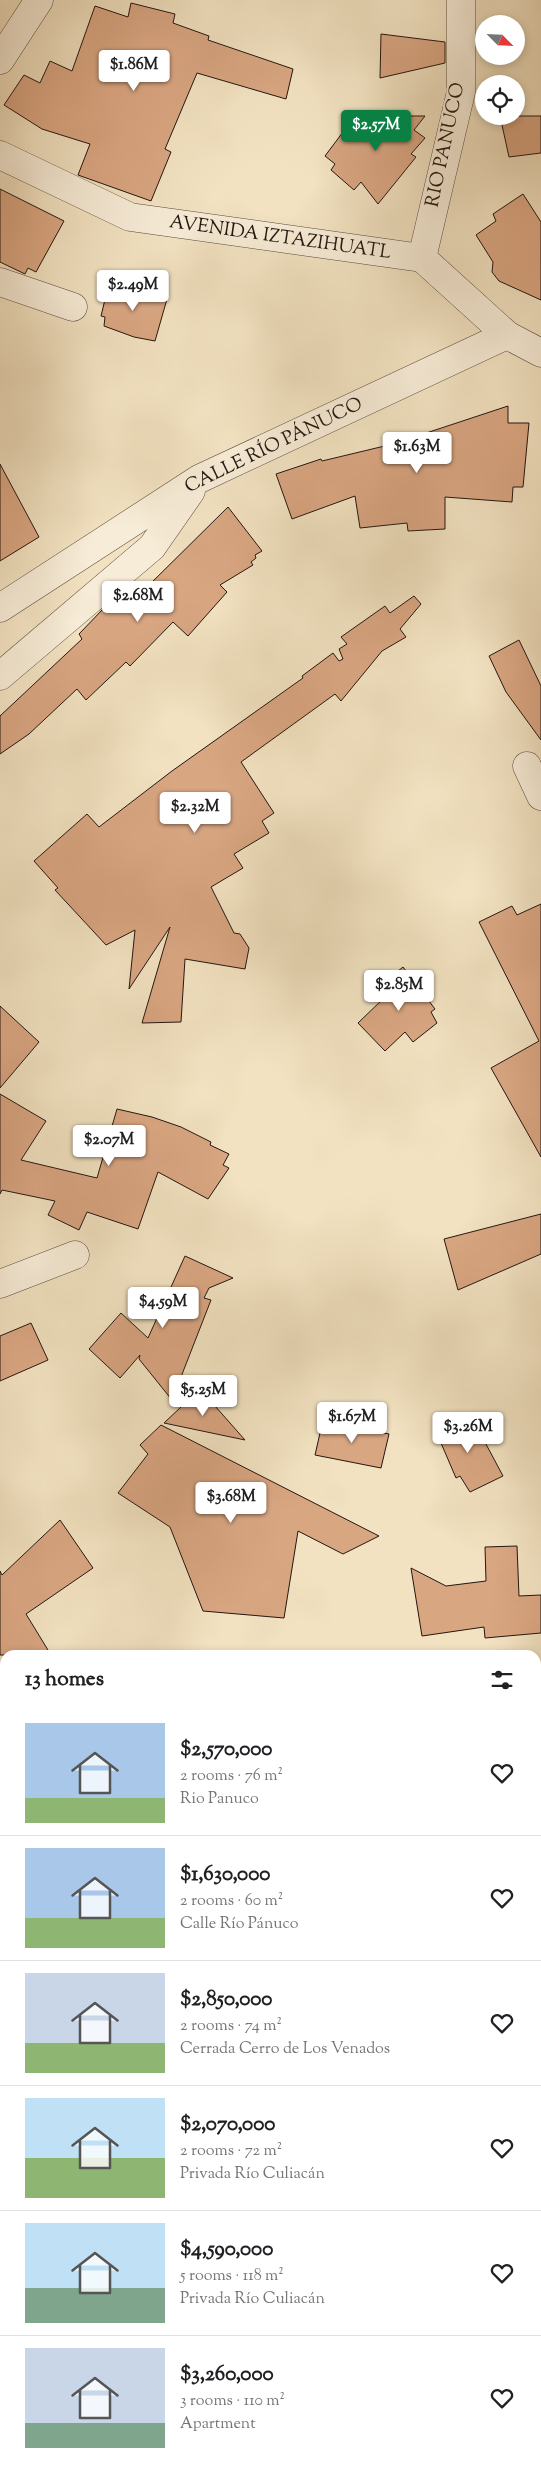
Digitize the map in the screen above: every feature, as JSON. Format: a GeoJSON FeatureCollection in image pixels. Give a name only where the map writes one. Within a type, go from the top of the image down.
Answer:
{"type":"FeatureCollection","features":[{"type":"Feature","properties":{"kind":"street"},"geometry":{"type":"LineString","coordinates":[[0,60],[38,0]]}},
{"type":"Feature","properties":{"kind":"street","name":"RIO PANUCO"},"geometry":{"type":"LineString","coordinates":[[422,258],[461,92],[461,0]]}},
{"type":"Feature","properties":{"kind":"street","name":"AVENIDA IZTAZIHUATL"},"geometry":{"type":"LineString","coordinates":[[0,154],[130,217],[422,258]]}},
{"type":"Feature","properties":{"kind":"street"},"geometry":{"type":"LineString","coordinates":[[422,258],[507,335],[541,353]]}},
{"type":"Feature","properties":{"kind":"street"},"geometry":{"type":"LineString","coordinates":[[0,282],[73,306]]}},
{"type":"Feature","properties":{"kind":"street","name":"CALLE RÍO PÁNUCO"},"geometry":{"type":"LineString","coordinates":[[0,608],[200,479],[507,335]]}},
{"type":"Feature","properties":{"kind":"street"},"geometry":{"type":"LineString","coordinates":[[0,676],[152,547],[200,479]]}},
{"type":"Feature","properties":{"kind":"street"},"geometry":{"type":"LineString","coordinates":[[527,766],[541,796]]}},
{"type":"Feature","properties":{"kind":"street"},"geometry":{"type":"LineString","coordinates":[[0,1284],[75,1255]]}},
{"type":"Feature","properties":{"kind":"building"},"geometry":{"type":"Polygon","coordinates":[[[131,3],[175,14],[173,23],[209,36],[208,40],[293,69],[286,99],[197,73],[165,149],[171,152],[151,201],[78,175],[90,144],[42,129],[4,105],[24,75],[40,83],[50,61],[72,71],[95,6],[128,17],[131,3]]]}},
{"type":"Feature","properties":{"kind":"building"},"geometry":{"type":"Polygon","coordinates":[[[381,34],[445,42],[445,63],[380,78],[381,34]]]}},
{"type":"Feature","properties":{"kind":"building"},"geometry":{"type":"Polygon","coordinates":[[[355,116],[425,116],[414,130],[425,138],[411,154],[416,157],[378,204],[361,182],[354,190],[331,170],[335,164],[325,156],[355,116]]]}},
{"type":"Feature","properties":{"kind":"building"},"geometry":{"type":"Polygon","coordinates":[[[525,116],[541,116],[541,153],[509,157],[502,125],[525,125],[525,116]]]}},
{"type":"Feature","properties":{"kind":"building"},"geometry":{"type":"Polygon","coordinates":[[[0,189],[64,221],[36,272],[28,268],[25,274],[0,262],[0,189]]]}},
{"type":"Feature","properties":{"kind":"building"},"geometry":{"type":"Polygon","coordinates":[[[523,194],[541,222],[541,300],[499,281],[492,272],[493,262],[476,235],[496,221],[493,214],[523,194]]]}},
{"type":"Feature","properties":{"kind":"building"},"geometry":{"type":"Polygon","coordinates":[[[110,279],[129,289],[167,299],[155,341],[134,337],[104,326],[105,317],[101,316],[110,279]]]}},
{"type":"Feature","properties":{"kind":"building"},"geometry":{"type":"Polygon","coordinates":[[[508,406],[508,423],[529,423],[523,487],[513,487],[512,502],[445,497],[445,529],[408,531],[407,523],[360,528],[355,496],[292,519],[276,474],[321,459],[322,461],[393,444],[508,406]]]}},
{"type":"Feature","properties":{"kind":"building"},"geometry":{"type":"Polygon","coordinates":[[[0,464],[39,537],[0,561],[0,464]]]}},
{"type":"Feature","properties":{"kind":"building"},"geometry":{"type":"Polygon","coordinates":[[[228,507],[262,551],[255,555],[256,558],[251,562],[253,565],[220,585],[227,592],[188,636],[173,622],[130,666],[126,662],[86,700],[77,689],[29,734],[0,754],[0,716],[82,639],[79,634],[103,609],[134,583],[142,592],[228,507]]]}},
{"type":"Feature","properties":{"kind":"building"},"geometry":{"type":"Polygon","coordinates":[[[414,596],[421,604],[400,629],[406,637],[382,651],[341,701],[335,694],[241,762],[274,813],[262,821],[269,833],[234,854],[243,868],[211,887],[234,933],[240,934],[249,948],[245,969],[185,959],[181,1022],[142,1023],[170,927],[129,989],[135,930],[106,945],[55,890],[58,888],[34,861],[87,814],[99,827],[172,771],[303,678],[302,676],[333,653],[339,661],[343,659],[339,649],[347,644],[341,637],[385,606],[390,613],[414,596]]]}},
{"type":"Feature","properties":{"kind":"building"},"geometry":{"type":"Polygon","coordinates":[[[519,640],[541,686],[541,740],[506,692],[489,656],[519,640]]]}},
{"type":"Feature","properties":{"kind":"building"},"geometry":{"type":"Polygon","coordinates":[[[541,904],[541,1157],[491,1068],[539,1041],[479,922],[512,906],[517,915],[541,904]]]}},
{"type":"Feature","properties":{"kind":"building"},"geometry":{"type":"Polygon","coordinates":[[[403,967],[435,1009],[431,1012],[437,1023],[413,1042],[405,1032],[385,1051],[358,1023],[385,997],[377,988],[403,967]]]}},
{"type":"Feature","properties":{"kind":"building"},"geometry":{"type":"Polygon","coordinates":[[[0,1006],[39,1042],[0,1088],[0,1006]]]}},
{"type":"Feature","properties":{"kind":"building"},"geometry":{"type":"Polygon","coordinates":[[[0,1094],[46,1121],[21,1160],[97,1178],[117,1109],[152,1117],[181,1127],[211,1142],[210,1145],[229,1154],[223,1165],[229,1168],[208,1199],[158,1172],[138,1229],[87,1212],[79,1230],[48,1215],[55,1201],[2,1190],[0,1194],[0,1094]]]}},
{"type":"Feature","properties":{"kind":"building"},"geometry":{"type":"Polygon","coordinates":[[[541,1214],[541,1254],[458,1290],[444,1239],[541,1214]]]}},
{"type":"Feature","properties":{"kind":"building"},"geometry":{"type":"Polygon","coordinates":[[[185,1256],[233,1278],[209,1288],[204,1298],[211,1300],[172,1400],[139,1359],[140,1355],[120,1378],[89,1349],[121,1313],[148,1338],[185,1256]]]}},
{"type":"Feature","properties":{"kind":"building"},"geometry":{"type":"Polygon","coordinates":[[[31,1323],[48,1360],[0,1381],[0,1336],[31,1323]]]}},
{"type":"Feature","properties":{"kind":"building"},"geometry":{"type":"Polygon","coordinates":[[[200,1389],[245,1440],[164,1423],[200,1389]]]}},
{"type":"Feature","properties":{"kind":"building"},"geometry":{"type":"Polygon","coordinates":[[[471,1416],[503,1476],[470,1492],[460,1476],[456,1478],[435,1429],[471,1416]]]}},
{"type":"Feature","properties":{"kind":"building"},"geometry":{"type":"Polygon","coordinates":[[[323,1420],[389,1434],[381,1468],[315,1455],[323,1420]]]}},
{"type":"Feature","properties":{"kind":"building"},"geometry":{"type":"Polygon","coordinates":[[[161,1425],[379,1536],[343,1554],[298,1531],[284,1618],[203,1611],[170,1527],[118,1493],[148,1454],[140,1445],[161,1425]]]}},
{"type":"Feature","properties":{"kind":"building"},"geometry":{"type":"Polygon","coordinates":[[[60,1520],[93,1568],[26,1614],[48,1650],[0,1650],[0,1571],[2,1575],[60,1520]]]}},
{"type":"Feature","properties":{"kind":"building"},"geometry":{"type":"Polygon","coordinates":[[[517,1546],[519,1596],[541,1595],[541,1633],[485,1638],[484,1627],[422,1636],[411,1568],[446,1586],[486,1581],[485,1547],[517,1546]]]}}]}
